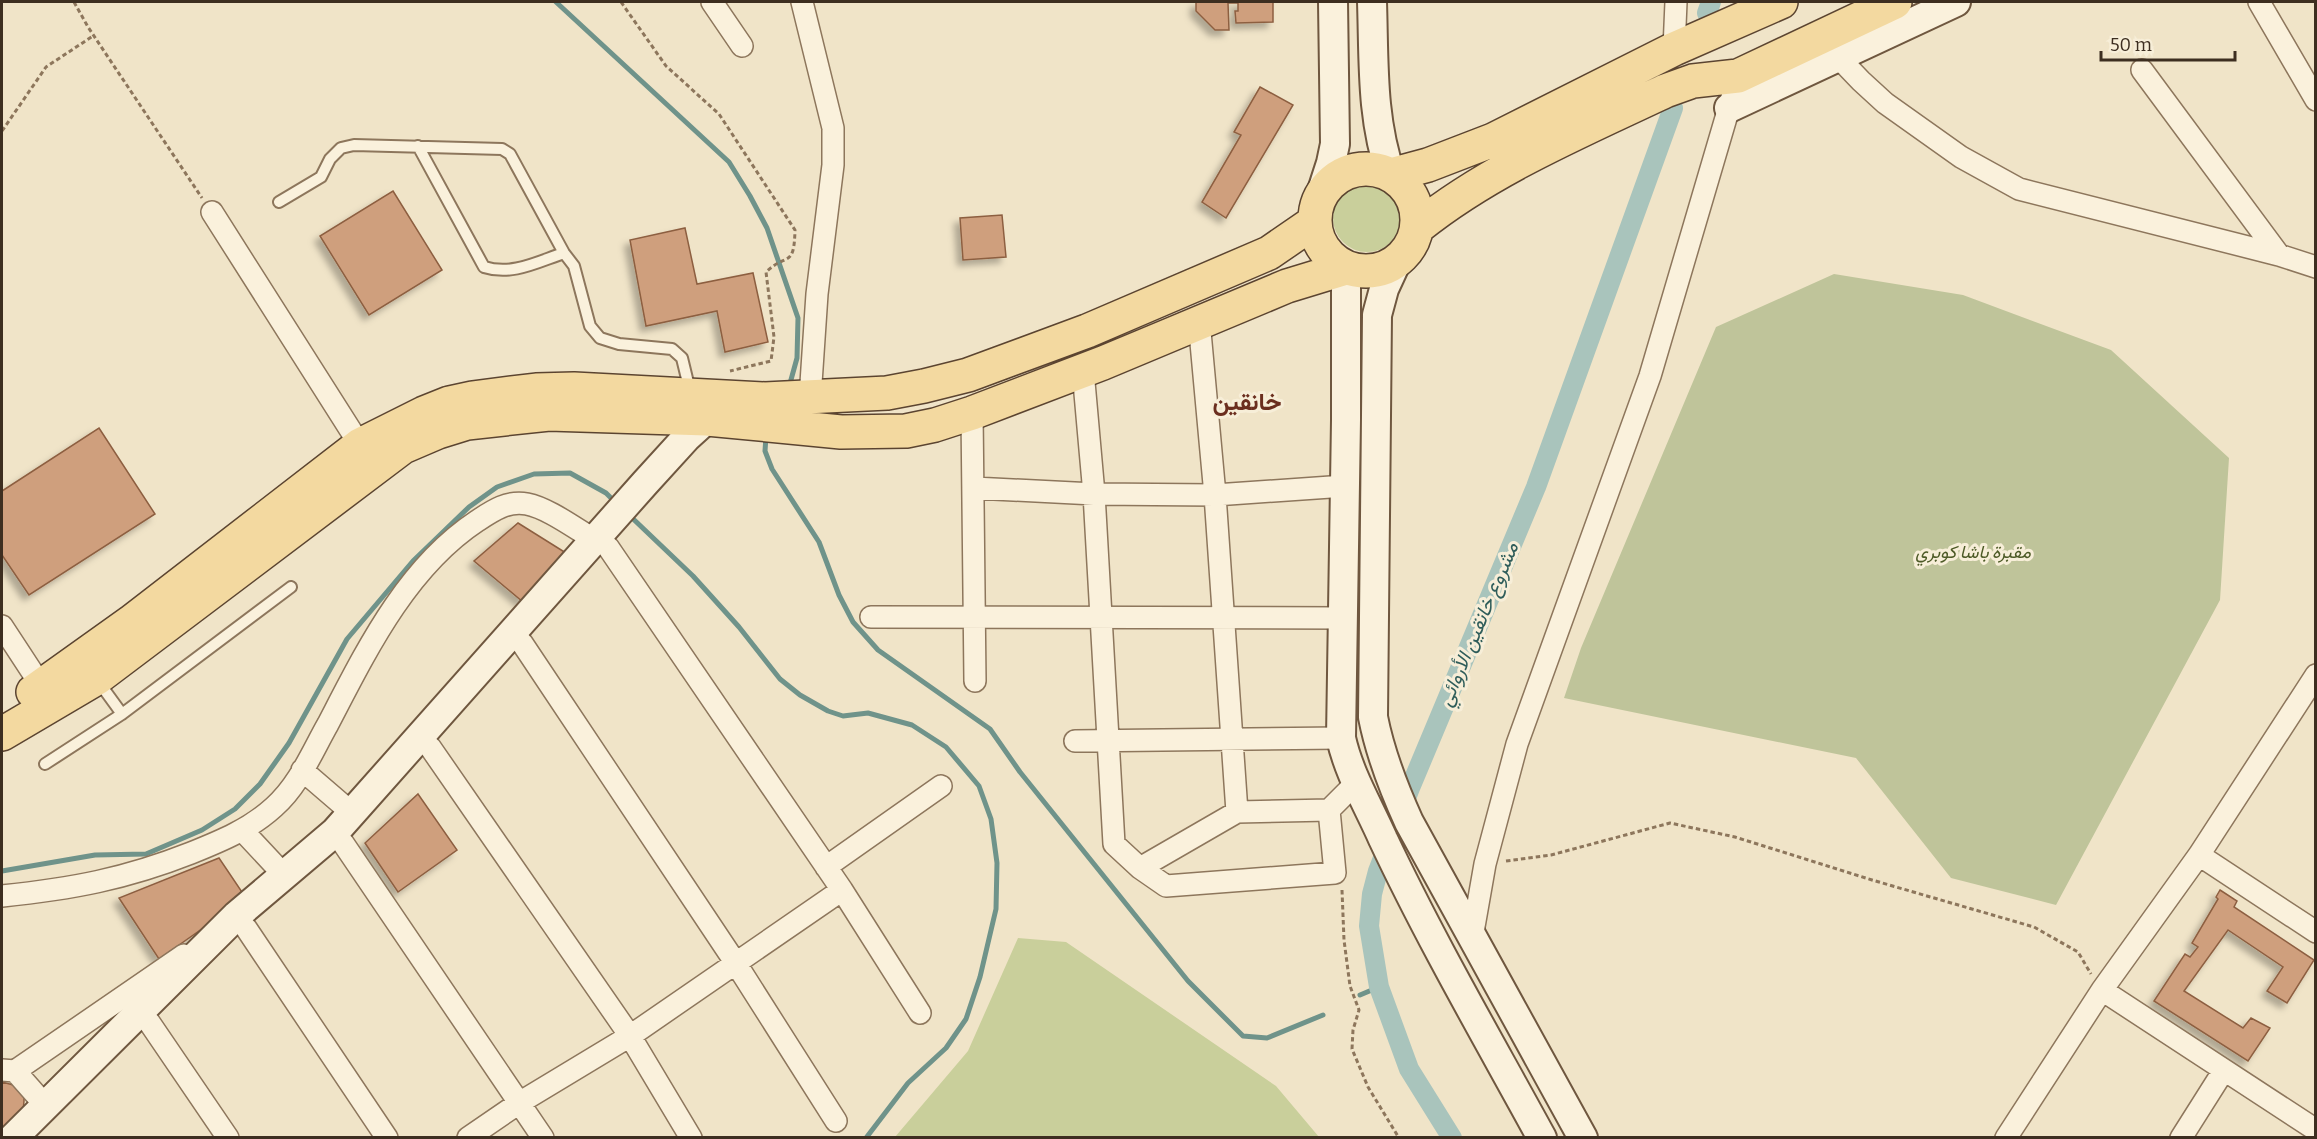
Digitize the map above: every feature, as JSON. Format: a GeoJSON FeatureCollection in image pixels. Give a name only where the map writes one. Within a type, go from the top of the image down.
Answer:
{"type":"FeatureCollection","features":[{"type":"Feature","properties":{"kind":"main road"},"geometry":{"type":"LineString","coordinates":[[1333,2],[1335,144],[1317,210],[1317,236],[1323,250],[1346,268],[1363,272],[1380,270],[1396,263]]}},
{"type":"Feature","properties":{"kind":"main road"},"geometry":{"type":"LineString","coordinates":[[1372,2],[1375,115],[1384,156],[1391,175]]}},
{"type":"Feature","properties":{"kind":"main road"},"geometry":{"type":"LineString","coordinates":[[1391,175],[1428,165],[1493,140],[1674,49],[1779,2]]}},
{"type":"Feature","properties":{"kind":"main road"},"geometry":{"type":"LineString","coordinates":[[1729,108],[1832,45],[1895,2]]}},
{"type":"Feature","properties":{"kind":"main road"},"geometry":{"type":"LineString","coordinates":[[1418,227],[1439,210],[1485,181],[1665,91],[1692,81],[1738,76],[1956,2]]}},
{"type":"Feature","properties":{"kind":"main road"},"geometry":{"type":"LineString","coordinates":[[2,734],[97,678],[403,447],[438,432],[467,423],[511,417],[748,407],[887,393],[968,375],[1087,331],[1269,253],[1317,210],[1330,184],[1343,174],[1359,169],[1375,170],[1391,175],[1403,184],[1412,197],[1417,212],[1418,227],[1414,241],[1396,263],[1384,289],[1377,315],[1373,717],[1376,732],[1404,810],[1472,938],[1583,1137]]}},
{"type":"Feature","properties":{"kind":"main road"},"geometry":{"type":"LineString","coordinates":[[2,711],[42,687],[131,622],[360,445],[424,413],[472,398],[536,390],[574,389],[748,407],[841,432],[878,433],[906,430],[935,425],[972,413],[1093,367],[1287,286],[1346,268]]}},
{"type":"Feature","properties":{"kind":"main road"},"geometry":{"type":"LineString","coordinates":[[1346,268],[1341,738],[1346,763],[1440,952],[1542,1137]]}},
{"type":"Feature","properties":{"kind":"main road"},"geometry":{"type":"LineString","coordinates":[[1087,331],[1093,367]]}},
{"type":"Feature","properties":{"kind":"main road"},"geometry":{"type":"LineString","coordinates":[[924,386],[935,425]]}},
{"type":"Feature","properties":{"kind":"main road"},"geometry":{"type":"LineString","coordinates":[[13,1137],[41,1128],[149,1022],[284,875],[335,832],[650,489],[686,438],[748,407]]}},
{"type":"Feature","properties":{"kind":"main road"},"geometry":{"type":"LineString","coordinates":[[41,1128],[236,927],[343,843],[522,643],[605,539]]}},
{"type":"Feature","properties":{"kind":"main road"},"geometry":{"type":"LineString","coordinates":[[1341,738],[1376,732]]}},
{"type":"Feature","properties":{"kind":"street"},"geometry":{"type":"LineString","coordinates":[[712,2],[742,46]]}},
{"type":"Feature","properties":{"kind":"street"},"geometry":{"type":"LineString","coordinates":[[748,407],[817,294],[833,165],[833,128],[802,2]]}},
{"type":"Feature","properties":{"kind":"street"},"geometry":{"type":"LineString","coordinates":[[1674,49],[1677,2]]}},
{"type":"Feature","properties":{"kind":"street"},"geometry":{"type":"LineString","coordinates":[[2259,2],[2316,100]]}},
{"type":"Feature","properties":{"kind":"street"},"geometry":{"type":"LineString","coordinates":[[1832,45],[1861,81],[1920,129],[1979,168],[2019,189],[2279,255],[2316,267]]}},
{"type":"Feature","properties":{"kind":"street"},"geometry":{"type":"LineString","coordinates":[[2142,70],[2279,255]]}},
{"type":"Feature","properties":{"kind":"street"},"geometry":{"type":"LineString","coordinates":[[1472,938],[1485,864],[1516,744],[1650,376],[1738,76]]}},
{"type":"Feature","properties":{"kind":"street"},"geometry":{"type":"LineString","coordinates":[[212,212],[360,445]]}},
{"type":"Feature","properties":{"kind":"street"},"geometry":{"type":"LineString","coordinates":[[1199,321],[1225,617],[1237,812]]}},
{"type":"Feature","properties":{"kind":"street"},"geometry":{"type":"LineString","coordinates":[[1093,367],[1094,494],[1114,844],[1140,868],[1166,886],[1335,873],[1329,810]]}},
{"type":"Feature","properties":{"kind":"street"},"geometry":{"type":"LineString","coordinates":[[972,413],[975,681]]}},
{"type":"Feature","properties":{"kind":"street"},"geometry":{"type":"LineString","coordinates":[[974,488],[1094,494],[1215,495],[1345,486]]}},
{"type":"Feature","properties":{"kind":"street"},"geometry":{"type":"LineString","coordinates":[[2,896],[51,891],[102,882],[177,858],[242,830],[275,806],[292,788],[350,681],[415,578],[456,537],[497,509],[514,503],[535,506],[605,539],[842,890],[920,1013]]}},
{"type":"Feature","properties":{"kind":"street"},"geometry":{"type":"LineString","coordinates":[[871,616],[1343,618]]}},
{"type":"Feature","properties":{"kind":"street"},"geometry":{"type":"LineString","coordinates":[[2,626],[42,687]]}},
{"type":"Feature","properties":{"kind":"street"},"geometry":{"type":"LineString","coordinates":[[522,643],[735,962],[836,1121]]}},
{"type":"Feature","properties":{"kind":"street"},"geometry":{"type":"LineString","coordinates":[[2006,1137],[2102,990],[2199,855],[2316,675]]}},
{"type":"Feature","properties":{"kind":"street"},"geometry":{"type":"LineString","coordinates":[[1076,741],[1341,738]]}},
{"type":"Feature","properties":{"kind":"street"},"geometry":{"type":"LineString","coordinates":[[430,747],[630,1036],[691,1137]]}},
{"type":"Feature","properties":{"kind":"street"},"geometry":{"type":"LineString","coordinates":[[302,770],[352,813]]}},
{"type":"Feature","properties":{"kind":"street"},"geometry":{"type":"LineString","coordinates":[[1140,868],[1237,812],[1329,810],[1356,783]]}},
{"type":"Feature","properties":{"kind":"street"},"geometry":{"type":"LineString","coordinates":[[826,867],[941,786]]}},
{"type":"Feature","properties":{"kind":"street"},"geometry":{"type":"LineString","coordinates":[[242,830],[284,875]]}},
{"type":"Feature","properties":{"kind":"street"},"geometry":{"type":"LineString","coordinates":[[343,843],[543,1137]]}},
{"type":"Feature","properties":{"kind":"street"},"geometry":{"type":"LineString","coordinates":[[2199,855],[2316,932]]}},
{"type":"Feature","properties":{"kind":"street"},"geometry":{"type":"LineString","coordinates":[[468,1137],[519,1103],[630,1036],[842,890]]}},
{"type":"Feature","properties":{"kind":"street"},"geometry":{"type":"LineString","coordinates":[[41,1128],[8,1070],[236,927],[387,1137]]}},
{"type":"Feature","properties":{"kind":"street"},"geometry":{"type":"LineString","coordinates":[[2102,990],[2316,1130]]}},
{"type":"Feature","properties":{"kind":"street"},"geometry":{"type":"LineString","coordinates":[[149,1022],[228,1137]]}},
{"type":"Feature","properties":{"kind":"street"},"geometry":{"type":"LineString","coordinates":[[2181,1137],[2224,1070]]}},
{"type":"Feature","properties":{"kind":"lane"},"geometry":{"type":"LineString","coordinates":[[279,202],[321,177],[330,159],[341,148],[354,145],[502,149],[510,154],[564,253],[574,266],[590,326],[600,338],[619,344],[672,349],[748,407]]}},
{"type":"Feature","properties":{"kind":"lane"},"geometry":{"type":"LineString","coordinates":[[418,146],[484,267],[498,271],[512,270],[564,253]]}},
{"type":"Feature","properties":{"kind":"lane"},"geometry":{"type":"LineString","coordinates":[[45,764],[122,714],[291,587]]}},
{"type":"Feature","properties":{"kind":"lane"},"geometry":{"type":"LineString","coordinates":[[97,678],[122,714]]}},
{"type":"Feature","properties":{"kind":"path"},"geometry":{"type":"LineString","coordinates":[[74,2],[93,36],[212,212]]}},
{"type":"Feature","properties":{"kind":"path"},"geometry":{"type":"LineString","coordinates":[[621,2],[666,66],[719,114],[795,230],[794,249],[788,260],[772,266],[766,272],[774,337],[771,361],[717,374],[748,407]]}},
{"type":"Feature","properties":{"kind":"path"},"geometry":{"type":"LineString","coordinates":[[2,131],[46,67],[93,36]]}},
{"type":"Feature","properties":{"kind":"path"},"geometry":{"type":"LineString","coordinates":[[1485,864],[1551,855],[1670,823],[1736,837],[1872,880],[2034,927],[2078,952],[2102,990]]}},
{"type":"Feature","properties":{"kind":"path"},"geometry":{"type":"LineString","coordinates":[[1335,873],[1342,883],[1344,940],[1350,986],[1359,1010],[1353,1030],[1352,1049],[1368,1087],[1399,1137]]}},
{"type":"Feature","properties":{"kind":"green space"},"geometry":{"type":"Polygon","coordinates":[[[1374,184],[1386,190],[1395,199],[1401,211],[1399,231],[1391,242],[1374,252],[1360,252],[1343,242],[1335,231],[1333,211],[1343,194],[1354,186],[1374,184]]]}},
{"type":"Feature","properties":{"kind":"green space","name":"مقبرة باشا كوبري"},"geometry":{"type":"Polygon","coordinates":[[[1834,274],[1963,295],[2111,350],[2229,458],[2220,600],[2056,905],[1951,878],[1856,758],[1564,698],[1581,648],[1716,327],[1834,274]]]}},
{"type":"Feature","properties":{"kind":"green space"},"geometry":{"type":"Polygon","coordinates":[[[1018,938],[1066,942],[1276,1086],[1319,1137],[895,1137],[968,1051],[1018,938]]]}},
{"type":"Feature","properties":{"kind":"building"},"geometry":{"type":"Polygon","coordinates":[[[1196,2],[1273,2],[1273,22],[1236,23],[1235,11],[1238,11],[1238,3],[1228,3],[1229,30],[1215,30],[1196,11],[1196,2]]]}},
{"type":"Feature","properties":{"kind":"building"},"geometry":{"type":"Polygon","coordinates":[[[1260,87],[1293,105],[1226,218],[1202,202],[1241,135],[1234,132],[1260,87]]]}},
{"type":"Feature","properties":{"kind":"building"},"geometry":{"type":"Polygon","coordinates":[[[393,191],[442,270],[369,315],[320,236],[393,191]]]}},
{"type":"Feature","properties":{"kind":"building"},"geometry":{"type":"Polygon","coordinates":[[[1002,215],[1006,257],[963,260],[960,218],[1002,215]]]}},
{"type":"Feature","properties":{"kind":"building"},"geometry":{"type":"Polygon","coordinates":[[[685,228],[697,284],[753,273],[768,342],[725,352],[717,311],[646,326],[630,240],[685,228]]]}},
{"type":"Feature","properties":{"kind":"building"},"geometry":{"type":"Polygon","coordinates":[[[99,428],[155,514],[29,595],[2,555],[2,491],[99,428]]]}},
{"type":"Feature","properties":{"kind":"building"},"geometry":{"type":"Polygon","coordinates":[[[518,523],[566,553],[523,602],[474,561],[518,523]]]}},
{"type":"Feature","properties":{"kind":"building"},"geometry":{"type":"Polygon","coordinates":[[[418,794],[457,850],[398,892],[365,843],[418,794]]]}},
{"type":"Feature","properties":{"kind":"building"},"geometry":{"type":"Polygon","coordinates":[[[219,858],[246,898],[159,959],[119,898],[219,858]]]}},
{"type":"Feature","properties":{"kind":"building"},"geometry":{"type":"Polygon","coordinates":[[[2220,890],[2237,901],[2234,907],[2314,960],[2287,1003],[2267,991],[2283,967],[2228,930],[2184,991],[2243,1028],[2251,1018],[2270,1028],[2248,1061],[2154,1001],[2185,954],[2190,957],[2198,947],[2192,943],[2218,899],[2216,897],[2220,890]]]}},
{"type":"Feature","properties":{"kind":"building"},"geometry":{"type":"Polygon","coordinates":[[[2,1082],[17,1086],[24,1096],[24,1101],[23,1112],[2,1136],[2,1082]]]}},
{"type":"Feature","properties":{"kind":"waterway"},"geometry":{"type":"LineString","coordinates":[[556,2],[729,162],[750,196],[767,228],[798,318],[797,358],[789,387]]}},
{"type":"Feature","properties":{"kind":"waterway","name":"مشروع خانقين الأروائي"},"geometry":{"type":"LineString","coordinates":[[1707,13],[1711,2]]}},
{"type":"Feature","properties":{"kind":"waterway","name":"مشروع خانقين الأروائي"},"geometry":{"type":"LineString","coordinates":[[1452,1138],[1409,1069],[1379,987],[1369,926],[1372,894],[1378,871],[1410,788],[1536,487],[1673,108]]}},
{"type":"Feature","properties":{"kind":"waterway"},"geometry":{"type":"LineString","coordinates":[[766,436],[765,451],[772,469],[819,542],[839,595],[853,622],[878,650],[990,729],[1020,772],[1188,981],[1243,1036],[1267,1038],[1323,1015]]}},
{"type":"Feature","properties":{"kind":"waterway"},"geometry":{"type":"LineString","coordinates":[[2,871],[95,855],[146,854],[202,830],[235,809],[260,784],[289,743],[347,639],[413,561],[469,507],[497,487],[534,474],[570,473],[606,493],[617,504]]}},
{"type":"Feature","properties":{"kind":"waterway"},"geometry":{"type":"LineString","coordinates":[[628,514],[693,576],[739,627],[780,679],[800,695],[828,711],[843,716],[868,713],[912,725],[946,747],[979,786],[991,819],[997,863],[996,909],[980,977],[966,1019],[946,1048],[908,1083],[866,1138]]}},
{"type":"Feature","properties":{"kind":"waterway"},"geometry":{"type":"LineString","coordinates":[[1360,995],[1379,987]]}},
{"type":"Feature","properties":{"kind":"district","name":"خانقين"},"geometry":{"type":"Point","coordinates":[1247,402]}}]}
